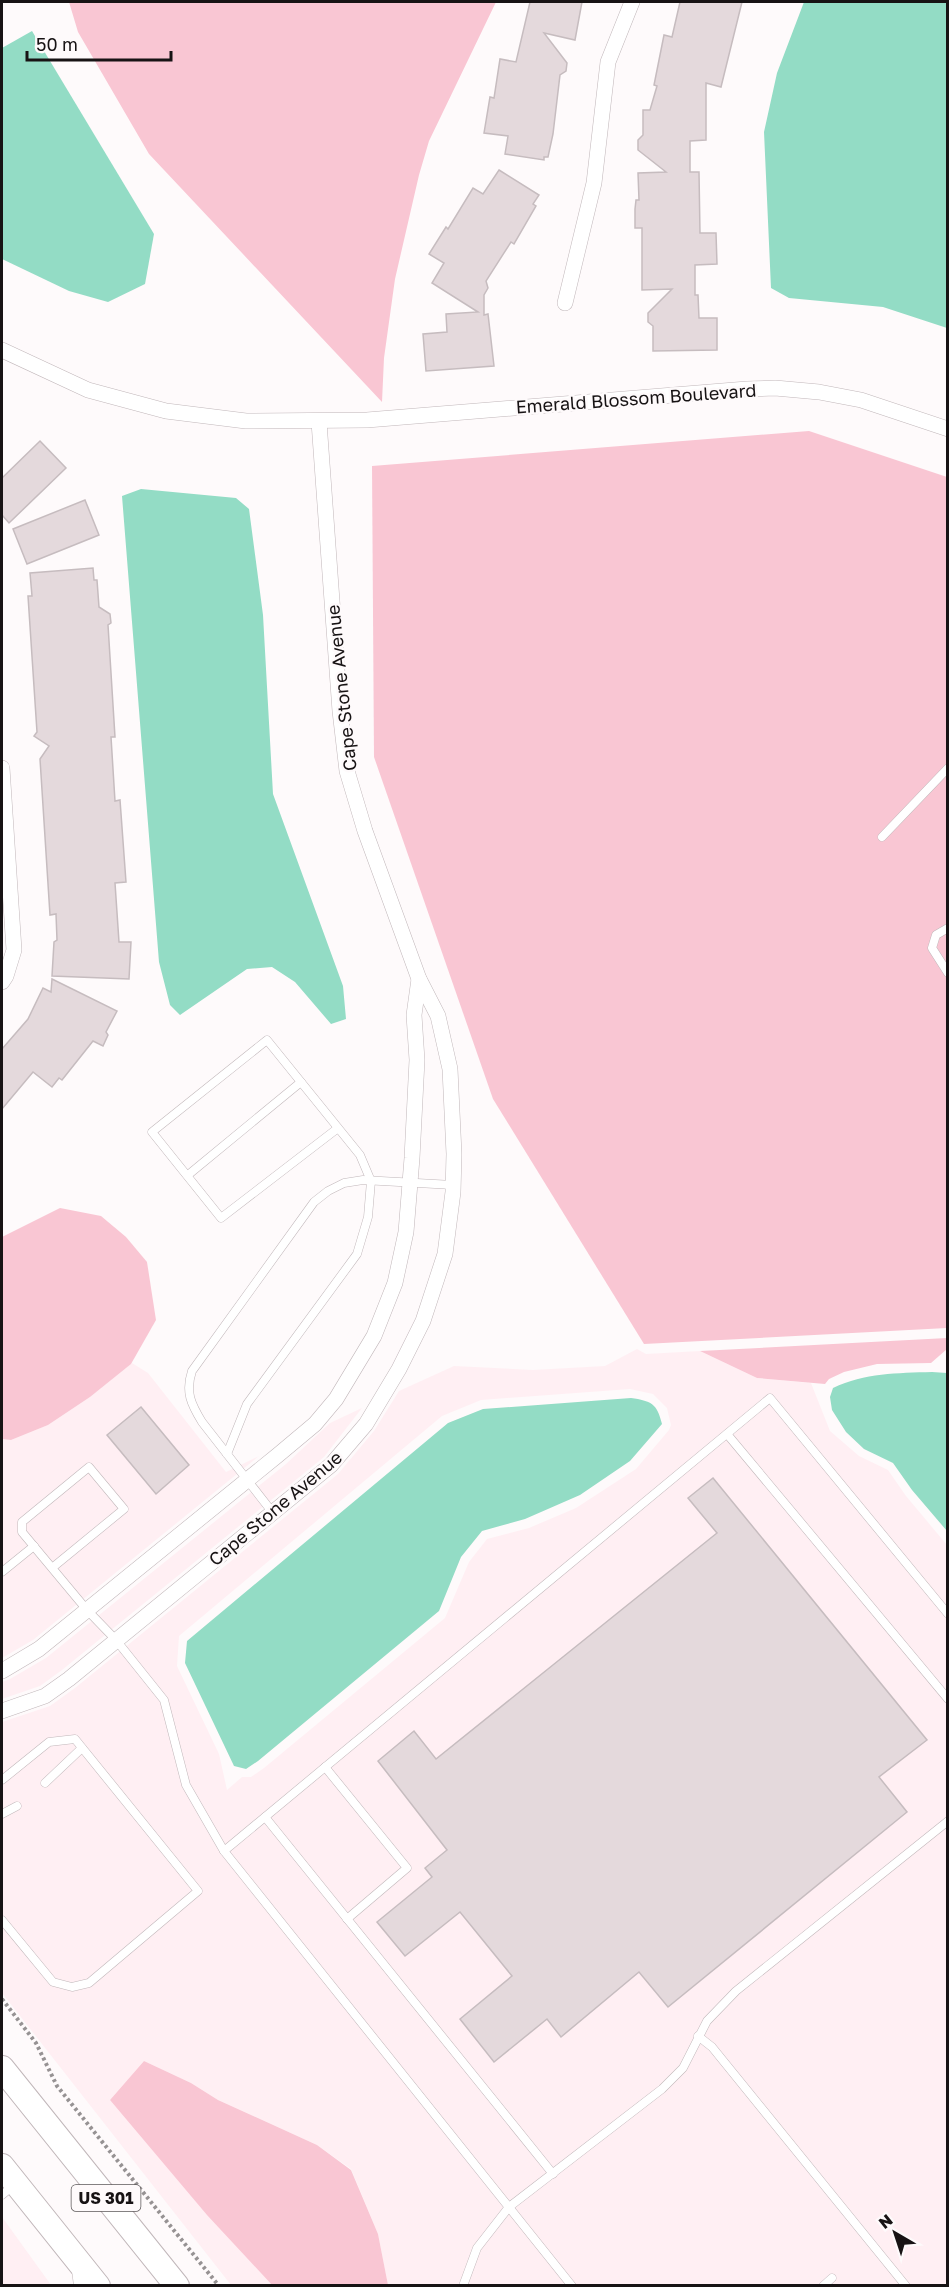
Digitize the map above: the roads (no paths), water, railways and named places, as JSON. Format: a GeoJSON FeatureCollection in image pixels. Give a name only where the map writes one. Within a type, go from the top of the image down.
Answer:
{"type":"FeatureCollection","features":[{"type":"Feature","properties":{"kind":"main road","name":"US 301"},"geometry":{"type":"LineString","coordinates":[[2,2068],[177,2286]]}},
{"type":"Feature","properties":{"kind":"main road","name":"US 301"},"geometry":{"type":"LineString","coordinates":[[6,2182],[75,2257],[98,2286]]}},
{"type":"Feature","properties":{"kind":"street"},"geometry":{"type":"LineString","coordinates":[[565,303],[594,183],[608,62],[632,2]]}},
{"type":"Feature","properties":{"kind":"street","name":"Emerald Blossom Boulevard"},"geometry":{"type":"LineString","coordinates":[[2,350],[88,390],[166,411],[246,421],[367,420],[747,388],[775,388],[861,400],[948,429]]}},
{"type":"Feature","properties":{"kind":"street","name":"Cape Stone Avenue"},"geometry":{"type":"LineString","coordinates":[[2,1711],[45,1696],[332,1465],[366,1424],[399,1369],[423,1321],[445,1254],[454,1154],[450,1069],[438,1016],[419,979],[365,831],[347,771],[340,711],[319,422]]}},
{"type":"Feature","properties":{"kind":"street"},"geometry":{"type":"LineString","coordinates":[[2,768],[14,950],[2,982]]}},
{"type":"Feature","properties":{"kind":"street","name":"Cape Stone Avenue"},"geometry":{"type":"LineString","coordinates":[[2,1671],[39,1649],[315,1424],[336,1399],[374,1336],[396,1283],[406,1232],[417,1060],[414,1015],[419,979]]}},
{"type":"Feature","properties":{"kind":"lane"},"geometry":{"type":"LineString","coordinates":[[882,837],[948,768]]}},
{"type":"Feature","properties":{"kind":"lane"},"geometry":{"type":"LineString","coordinates":[[948,928],[936,935],[932,948],[948,973]]}},
{"type":"Feature","properties":{"kind":"lane"},"geometry":{"type":"LineString","coordinates":[[227,1454],[247,1404],[357,1254],[368,1216],[371,1181],[360,1155],[267,1040],[152,1131],[221,1218],[338,1128]]}},
{"type":"Feature","properties":{"kind":"lane"},"geometry":{"type":"LineString","coordinates":[[188,1175],[301,1082]]}},
{"type":"Feature","properties":{"kind":"lane"},"geometry":{"type":"LineString","coordinates":[[273,1512],[192,1406],[188,1394],[188,1383],[192,1371],[314,1202],[328,1191],[344,1183],[371,1181],[453,1185]]}},
{"type":"Feature","properties":{"kind":"lane"},"geometry":{"type":"LineString","coordinates":[[224,1851],[771,1398],[948,1614]]}},
{"type":"Feature","properties":{"kind":"lane"},"geometry":{"type":"LineString","coordinates":[[727,1434],[948,1699]]}},
{"type":"Feature","properties":{"kind":"lane"},"geometry":{"type":"LineString","coordinates":[[52,1568],[124,1509],[89,1467],[22,1522],[22,1532],[34,1546],[52,1568],[87,1610],[116,1640],[164,1700],[186,1785],[224,1851],[572,2286]]}},
{"type":"Feature","properties":{"kind":"lane"},"geometry":{"type":"LineString","coordinates":[[2,1572],[34,1546]]}},
{"type":"Feature","properties":{"kind":"lane"},"geometry":{"type":"LineString","coordinates":[[2,1780],[49,1742],[75,1739],[198,1891],[89,1983],[72,1987],[53,1982],[2,1920]]}},
{"type":"Feature","properties":{"kind":"lane"},"geometry":{"type":"LineString","coordinates":[[45,1783],[82,1748]]}},
{"type":"Feature","properties":{"kind":"lane"},"geometry":{"type":"LineString","coordinates":[[325,1767],[407,1868],[347,1919]]}},
{"type":"Feature","properties":{"kind":"lane"},"geometry":{"type":"LineString","coordinates":[[2,1814],[17,1806]]}},
{"type":"Feature","properties":{"kind":"lane"},"geometry":{"type":"LineString","coordinates":[[265,1817],[553,2174]]}},
{"type":"Feature","properties":{"kind":"lane"},"geometry":{"type":"LineString","coordinates":[[463,2286],[477,2248],[509,2207],[662,2089],[683,2068],[707,2021],[736,1991],[948,1821]]}},
{"type":"Feature","properties":{"kind":"lane"},"geometry":{"type":"LineString","coordinates":[[698,2036],[712,2047],[906,2286]]}},
{"type":"Feature","properties":{"kind":"lane"},"geometry":{"type":"LineString","coordinates":[[75,2257],[78,2286]]}},
{"type":"Feature","properties":{"kind":"lane"},"geometry":{"type":"LineString","coordinates":[[823,2286],[832,2278]]}}]}
